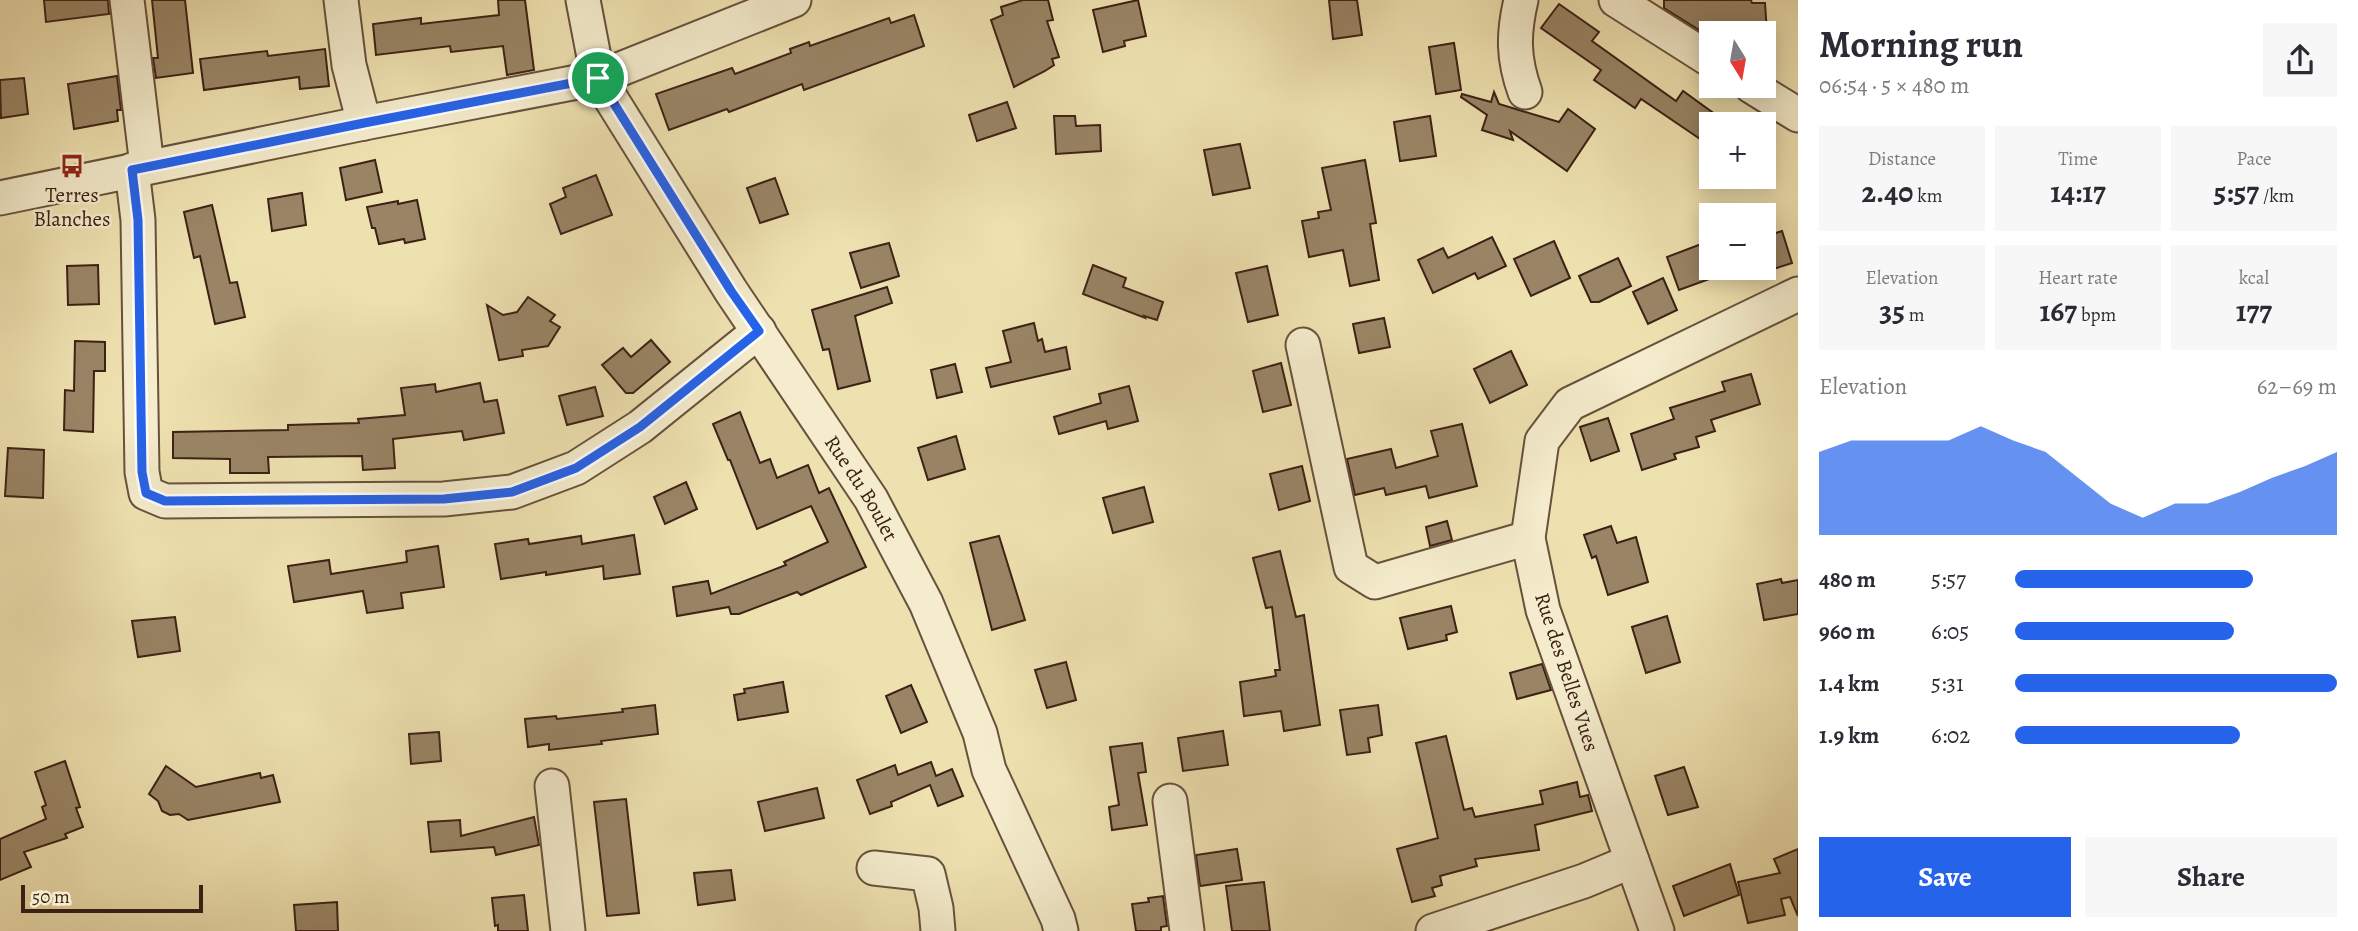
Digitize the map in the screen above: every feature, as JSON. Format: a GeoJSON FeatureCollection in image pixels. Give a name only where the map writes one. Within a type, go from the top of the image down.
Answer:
{"type":"FeatureCollection","features":[{"type":"Feature","properties":{"kind":"street"},"geometry":{"type":"LineString","coordinates":[[127,0],[140,168],[138,220],[142,472],[146,493],[165,501],[444,499],[512,492],[576,468],[640,427],[759,331]]}},
{"type":"Feature","properties":{"kind":"street"},"geometry":{"type":"LineString","coordinates":[[341,0],[349,65],[364,123]]}},
{"type":"Feature","properties":{"kind":"street"},"geometry":{"type":"LineString","coordinates":[[583,0],[598,78]]}},
{"type":"Feature","properties":{"kind":"street"},"geometry":{"type":"LineString","coordinates":[[0,198],[598,78],[794,0]]}},
{"type":"Feature","properties":{"kind":"street"},"geometry":{"type":"LineString","coordinates":[[1521,0],[1514,30],[1518,73],[1525,92]]}},
{"type":"Feature","properties":{"kind":"street"},"geometry":{"type":"LineString","coordinates":[[1616,0],[1699,53]]}},
{"type":"Feature","properties":{"kind":"street","name":"Rue du Boulet"},"geometry":{"type":"LineString","coordinates":[[598,78],[731,291],[871,499],[926,603],[980,733],[989,770],[1058,919],[1061,931]]}},
{"type":"Feature","properties":{"kind":"street"},"geometry":{"type":"LineString","coordinates":[[1770,98],[1798,116]]}},
{"type":"Feature","properties":{"kind":"street","name":"Rue des Belles Vues"},"geometry":{"type":"LineString","coordinates":[[1657,931],[1543,610],[1528,538],[1542,441],[1570,404],[1798,294]]}},
{"type":"Feature","properties":{"kind":"street"},"geometry":{"type":"LineString","coordinates":[[1303,345],[1351,567],[1375,582],[1528,538]]}},
{"type":"Feature","properties":{"kind":"street"},"geometry":{"type":"LineString","coordinates":[[552,786],[568,931]]}},
{"type":"Feature","properties":{"kind":"street"},"geometry":{"type":"LineString","coordinates":[[1170,801],[1187,931]]}},
{"type":"Feature","properties":{"kind":"street"},"geometry":{"type":"LineString","coordinates":[[1433,931],[1584,881],[1633,861]]}},
{"type":"Feature","properties":{"kind":"street"},"geometry":{"type":"LineString","coordinates":[[874,868],[928,874],[938,931]]}},
{"type":"Feature","properties":{"kind":"building"},"geometry":{"type":"Polygon","coordinates":[[[44,0],[108,0],[109,14],[46,22],[44,0]]]}},
{"type":"Feature","properties":{"kind":"building"},"geometry":{"type":"Polygon","coordinates":[[[152,0],[185,0],[193,73],[156,78],[153,58],[158,58],[152,0]]]}},
{"type":"Feature","properties":{"kind":"building"},"geometry":{"type":"Polygon","coordinates":[[[498,0],[525,0],[534,70],[507,75],[503,46],[451,52],[450,46],[376,55],[373,24],[421,18],[421,24],[499,15],[498,0]]]}},
{"type":"Feature","properties":{"kind":"building"},"geometry":{"type":"Polygon","coordinates":[[[1023,0],[1048,0],[1053,20],[1047,21],[1059,57],[1052,59],[1054,65],[1045,71],[1014,87],[991,20],[1003,15],[1001,7],[1023,0]]]}},
{"type":"Feature","properties":{"kind":"building"},"geometry":{"type":"Polygon","coordinates":[[[1138,0],[1146,36],[1124,41],[1125,46],[1103,52],[1093,10],[1138,0]]]}},
{"type":"Feature","properties":{"kind":"building"},"geometry":{"type":"Polygon","coordinates":[[[1329,0],[1357,0],[1362,35],[1333,39],[1329,0]]]}},
{"type":"Feature","properties":{"kind":"building"},"geometry":{"type":"Polygon","coordinates":[[[1664,0],[1751,0],[1752,3],[1765,3],[1766,21],[1699,21],[1699,30],[1664,8],[1664,0]]]}},
{"type":"Feature","properties":{"kind":"building"},"geometry":{"type":"Polygon","coordinates":[[[1559,4],[1599,32],[1592,41],[1676,101],[1683,91],[1712,112],[1699,112],[1699,138],[1641,99],[1635,108],[1594,80],[1601,70],[1541,28],[1559,4]]]}},
{"type":"Feature","properties":{"kind":"building"},"geometry":{"type":"Polygon","coordinates":[[[914,15],[924,46],[804,90],[802,84],[729,112],[727,109],[669,130],[656,94],[732,68],[735,74],[791,53],[790,49],[809,42],[810,46],[889,18],[891,23],[914,15]]]}},
{"type":"Feature","properties":{"kind":"building"},"geometry":{"type":"Polygon","coordinates":[[[1454,43],[1461,90],[1436,94],[1429,47],[1454,43]]]}},
{"type":"Feature","properties":{"kind":"building"},"geometry":{"type":"Polygon","coordinates":[[[325,49],[329,86],[300,89],[299,77],[204,90],[200,59],[267,51],[268,56],[325,49]]]}},
{"type":"Feature","properties":{"kind":"building"},"geometry":{"type":"Polygon","coordinates":[[[117,76],[121,110],[117,110],[118,121],[74,129],[68,84],[117,76]]]}},
{"type":"Feature","properties":{"kind":"building"},"geometry":{"type":"Polygon","coordinates":[[[24,78],[28,114],[1,118],[0,80],[24,78]]]}},
{"type":"Feature","properties":{"kind":"building"},"geometry":{"type":"Polygon","coordinates":[[[1494,92],[1499,104],[1559,122],[1568,109],[1595,129],[1567,171],[1510,131],[1513,140],[1482,130],[1487,115],[1461,97],[1462,94],[1491,102],[1494,92]]]}},
{"type":"Feature","properties":{"kind":"building"},"geometry":{"type":"Polygon","coordinates":[[[1007,102],[1016,128],[977,141],[969,115],[1007,102]]]}},
{"type":"Feature","properties":{"kind":"building"},"geometry":{"type":"Polygon","coordinates":[[[1054,116],[1075,116],[1076,126],[1100,125],[1101,151],[1056,154],[1054,116]]]}},
{"type":"Feature","properties":{"kind":"building"},"geometry":{"type":"Polygon","coordinates":[[[1430,116],[1436,156],[1400,161],[1394,122],[1430,116]]]}},
{"type":"Feature","properties":{"kind":"building"},"geometry":{"type":"Polygon","coordinates":[[[1240,144],[1250,188],[1213,195],[1204,150],[1240,144]]]}},
{"type":"Feature","properties":{"kind":"building"},"geometry":{"type":"Polygon","coordinates":[[[375,160],[382,192],[346,200],[340,168],[375,160]]]}},
{"type":"Feature","properties":{"kind":"building"},"geometry":{"type":"Polygon","coordinates":[[[1365,160],[1376,223],[1370,224],[1379,280],[1350,286],[1343,250],[1309,257],[1302,221],[1319,218],[1318,212],[1331,210],[1322,168],[1365,160]]]}},
{"type":"Feature","properties":{"kind":"building"},"geometry":{"type":"Polygon","coordinates":[[[596,175],[612,215],[561,234],[550,204],[566,197],[563,188],[596,175]]]}},
{"type":"Feature","properties":{"kind":"building"},"geometry":{"type":"Polygon","coordinates":[[[775,178],[788,214],[760,223],[747,188],[775,178]]]}},
{"type":"Feature","properties":{"kind":"building"},"geometry":{"type":"Polygon","coordinates":[[[302,193],[306,225],[272,231],[268,199],[302,193]]]}},
{"type":"Feature","properties":{"kind":"building"},"geometry":{"type":"Polygon","coordinates":[[[417,200],[425,239],[405,243],[404,239],[379,244],[367,207],[417,200]]]}},
{"type":"Feature","properties":{"kind":"building"},"geometry":{"type":"Polygon","coordinates":[[[212,205],[230,283],[237,282],[245,317],[215,324],[200,256],[194,258],[184,212],[212,205]]]}},
{"type":"Feature","properties":{"kind":"building"},"geometry":{"type":"Polygon","coordinates":[[[1782,231],[1792,263],[1776,268],[1776,233],[1782,231]]]}},
{"type":"Feature","properties":{"kind":"building"},"geometry":{"type":"Polygon","coordinates":[[[1492,237],[1506,266],[1478,279],[1475,273],[1433,293],[1418,260],[1443,248],[1448,258],[1492,237]]]}},
{"type":"Feature","properties":{"kind":"building"},"geometry":{"type":"Polygon","coordinates":[[[1554,241],[1570,278],[1531,296],[1514,259],[1554,241]]]}},
{"type":"Feature","properties":{"kind":"building"},"geometry":{"type":"Polygon","coordinates":[[[889,243],[899,276],[861,288],[850,253],[889,243]]]}},
{"type":"Feature","properties":{"kind":"building"},"geometry":{"type":"Polygon","coordinates":[[[1699,245],[1699,280],[1706,280],[1679,290],[1667,257],[1699,245]]]}},
{"type":"Feature","properties":{"kind":"building"},"geometry":{"type":"Polygon","coordinates":[[[1618,258],[1631,286],[1599,302],[1591,302],[1579,276],[1618,258]]]}},
{"type":"Feature","properties":{"kind":"building"},"geometry":{"type":"Polygon","coordinates":[[[98,265],[99,304],[68,305],[67,266],[98,265]]]}},
{"type":"Feature","properties":{"kind":"building"},"geometry":{"type":"Polygon","coordinates":[[[1093,265],[1126,278],[1123,287],[1163,302],[1157,320],[1083,294],[1093,265]]]}},
{"type":"Feature","properties":{"kind":"building"},"geometry":{"type":"Polygon","coordinates":[[[1267,266],[1278,315],[1248,322],[1236,273],[1267,266]]]}},
{"type":"Feature","properties":{"kind":"building"},"geometry":{"type":"Polygon","coordinates":[[[1663,278],[1677,310],[1648,324],[1633,292],[1663,278]]]}},
{"type":"Feature","properties":{"kind":"building"},"geometry":{"type":"Polygon","coordinates":[[[887,287],[892,303],[855,316],[870,381],[838,389],[829,349],[823,350],[812,310],[887,287]]]}},
{"type":"Feature","properties":{"kind":"building"},"geometry":{"type":"Polygon","coordinates":[[[528,297],[555,315],[550,321],[560,327],[548,346],[522,350],[523,356],[499,360],[487,305],[503,315],[517,312],[528,297]]]}},
{"type":"Feature","properties":{"kind":"building"},"geometry":{"type":"Polygon","coordinates":[[[1384,318],[1390,347],[1359,353],[1353,324],[1384,318]]]}},
{"type":"Feature","properties":{"kind":"building"},"geometry":{"type":"Polygon","coordinates":[[[1034,323],[1038,341],[1042,339],[1045,352],[1066,347],[1070,369],[991,387],[986,368],[1011,362],[1003,331],[1034,323]]]}},
{"type":"Feature","properties":{"kind":"building"},"geometry":{"type":"Polygon","coordinates":[[[651,340],[670,362],[633,393],[626,393],[602,365],[623,348],[631,357],[651,340]]]}},
{"type":"Feature","properties":{"kind":"building"},"geometry":{"type":"Polygon","coordinates":[[[75,341],[105,342],[105,371],[94,371],[93,432],[64,430],[65,390],[74,391],[75,341]]]}},
{"type":"Feature","properties":{"kind":"building"},"geometry":{"type":"Polygon","coordinates":[[[1511,351],[1527,385],[1490,403],[1474,369],[1511,351]]]}},
{"type":"Feature","properties":{"kind":"building"},"geometry":{"type":"Polygon","coordinates":[[[1281,363],[1291,405],[1263,412],[1253,371],[1281,363]]]}},
{"type":"Feature","properties":{"kind":"building"},"geometry":{"type":"Polygon","coordinates":[[[955,364],[962,392],[937,398],[931,370],[955,364]]]}},
{"type":"Feature","properties":{"kind":"building"},"geometry":{"type":"Polygon","coordinates":[[[1751,374],[1760,404],[1711,420],[1715,431],[1696,437],[1699,447],[1674,454],[1676,459],[1642,470],[1631,434],[1674,419],[1670,408],[1725,391],[1722,382],[1751,374]]]}},
{"type":"Feature","properties":{"kind":"building"},"geometry":{"type":"Polygon","coordinates":[[[480,383],[484,402],[497,400],[504,433],[464,440],[462,431],[393,439],[395,468],[363,470],[362,456],[268,457],[269,473],[230,473],[230,459],[173,458],[173,432],[288,430],[288,425],[359,423],[358,419],[405,415],[401,388],[435,384],[436,392],[480,383]]]}},
{"type":"Feature","properties":{"kind":"building"},"geometry":{"type":"Polygon","coordinates":[[[1129,386],[1138,421],[1108,429],[1106,421],[1059,434],[1054,417],[1101,403],[1099,394],[1129,386]]]}},
{"type":"Feature","properties":{"kind":"building"},"geometry":{"type":"Polygon","coordinates":[[[595,387],[603,416],[567,425],[559,396],[595,387]]]}},
{"type":"Feature","properties":{"kind":"building"},"geometry":{"type":"Polygon","coordinates":[[[740,412],[760,463],[770,459],[777,478],[808,465],[819,493],[829,488],[866,567],[801,595],[797,592],[739,614],[731,614],[729,607],[677,616],[673,587],[708,581],[711,594],[786,565],[784,562],[828,542],[811,506],[757,529],[713,424],[740,412]]]}},
{"type":"Feature","properties":{"kind":"building"},"geometry":{"type":"Polygon","coordinates":[[[1608,418],[1619,451],[1591,461],[1580,427],[1608,418]]]}},
{"type":"Feature","properties":{"kind":"building"},"geometry":{"type":"Polygon","coordinates":[[[1462,424],[1477,486],[1429,498],[1426,486],[1386,495],[1384,488],[1355,495],[1347,459],[1391,449],[1396,468],[1438,456],[1431,431],[1462,424]]]}},
{"type":"Feature","properties":{"kind":"building"},"geometry":{"type":"Polygon","coordinates":[[[956,436],[965,469],[928,480],[918,448],[956,436]]]}},
{"type":"Feature","properties":{"kind":"building"},"geometry":{"type":"Polygon","coordinates":[[[8,448],[44,450],[43,498],[5,496],[8,448]]]}},
{"type":"Feature","properties":{"kind":"building"},"geometry":{"type":"Polygon","coordinates":[[[1302,466],[1310,501],[1279,510],[1270,474],[1302,466]]]}},
{"type":"Feature","properties":{"kind":"building"},"geometry":{"type":"Polygon","coordinates":[[[686,482],[697,509],[665,524],[654,497],[686,482]]]}},
{"type":"Feature","properties":{"kind":"building"},"geometry":{"type":"Polygon","coordinates":[[[1144,487],[1153,522],[1113,533],[1103,498],[1144,487]]]}},
{"type":"Feature","properties":{"kind":"building"},"geometry":{"type":"Polygon","coordinates":[[[1447,521],[1452,540],[1430,546],[1426,527],[1447,521]]]}},
{"type":"Feature","properties":{"kind":"building"},"geometry":{"type":"Polygon","coordinates":[[[1611,526],[1617,543],[1636,537],[1648,582],[1608,595],[1596,556],[1592,558],[1584,535],[1611,526]]]}},
{"type":"Feature","properties":{"kind":"building"},"geometry":{"type":"Polygon","coordinates":[[[634,535],[640,574],[604,579],[603,566],[501,579],[495,544],[528,539],[529,544],[581,536],[582,544],[634,535]]]}},
{"type":"Feature","properties":{"kind":"building"},"geometry":{"type":"Polygon","coordinates":[[[999,536],[1025,620],[992,630],[970,543],[999,536]]]}},
{"type":"Feature","properties":{"kind":"building"},"geometry":{"type":"Polygon","coordinates":[[[438,546],[444,587],[401,593],[403,608],[367,613],[363,591],[294,602],[288,566],[329,560],[331,574],[407,562],[406,551],[438,546]]]}},
{"type":"Feature","properties":{"kind":"building"},"geometry":{"type":"Polygon","coordinates":[[[1280,551],[1296,617],[1304,615],[1320,725],[1284,731],[1281,711],[1244,716],[1240,682],[1276,676],[1275,670],[1280,670],[1272,607],[1266,608],[1253,558],[1280,551]]]}},
{"type":"Feature","properties":{"kind":"building"},"geometry":{"type":"Polygon","coordinates":[[[1781,579],[1782,583],[1798,580],[1798,614],[1764,620],[1757,584],[1781,579]]]}},
{"type":"Feature","properties":{"kind":"building"},"geometry":{"type":"Polygon","coordinates":[[[1451,606],[1457,632],[1446,635],[1447,640],[1408,649],[1400,618],[1451,606]]]}},
{"type":"Feature","properties":{"kind":"building"},"geometry":{"type":"Polygon","coordinates":[[[1667,616],[1680,662],[1646,673],[1632,627],[1667,616]]]}},
{"type":"Feature","properties":{"kind":"building"},"geometry":{"type":"Polygon","coordinates":[[[175,617],[180,651],[138,657],[132,621],[175,617]]]}},
{"type":"Feature","properties":{"kind":"building"},"geometry":{"type":"Polygon","coordinates":[[[1066,662],[1076,700],[1047,708],[1035,670],[1066,662]]]}},
{"type":"Feature","properties":{"kind":"building"},"geometry":{"type":"Polygon","coordinates":[[[1542,664],[1551,690],[1517,699],[1510,673],[1542,664]]]}},
{"type":"Feature","properties":{"kind":"building"},"geometry":{"type":"Polygon","coordinates":[[[783,682],[788,712],[738,720],[734,695],[745,693],[744,689],[783,682]]]}},
{"type":"Feature","properties":{"kind":"building"},"geometry":{"type":"Polygon","coordinates":[[[911,685],[927,722],[901,733],[886,696],[911,685]]]}},
{"type":"Feature","properties":{"kind":"building"},"geometry":{"type":"Polygon","coordinates":[[[655,705],[658,734],[549,750],[549,744],[528,747],[525,719],[556,716],[557,719],[623,712],[622,709],[655,705]]]}},
{"type":"Feature","properties":{"kind":"building"},"geometry":{"type":"Polygon","coordinates":[[[1378,705],[1382,735],[1368,738],[1370,752],[1347,755],[1340,710],[1378,705]]]}},
{"type":"Feature","properties":{"kind":"building"},"geometry":{"type":"Polygon","coordinates":[[[1223,731],[1228,765],[1183,771],[1178,738],[1223,731]]]}},
{"type":"Feature","properties":{"kind":"building"},"geometry":{"type":"Polygon","coordinates":[[[439,732],[441,761],[411,764],[409,734],[439,732]]]}},
{"type":"Feature","properties":{"kind":"building"},"geometry":{"type":"Polygon","coordinates":[[[1446,736],[1464,810],[1472,808],[1475,817],[1543,804],[1540,791],[1577,782],[1580,797],[1588,795],[1592,811],[1535,825],[1539,850],[1475,859],[1477,866],[1440,876],[1442,885],[1432,888],[1435,896],[1412,902],[1397,849],[1438,838],[1416,743],[1446,736]]]}},
{"type":"Feature","properties":{"kind":"building"},"geometry":{"type":"Polygon","coordinates":[[[1142,743],[1146,772],[1138,773],[1147,825],[1112,830],[1109,807],[1119,805],[1110,747],[1142,743]]]}},
{"type":"Feature","properties":{"kind":"building"},"geometry":{"type":"Polygon","coordinates":[[[65,761],[80,807],[76,808],[83,827],[65,834],[67,838],[24,852],[31,867],[0,880],[0,839],[46,819],[42,807],[46,805],[35,772],[65,761]]]}},
{"type":"Feature","properties":{"kind":"building"},"geometry":{"type":"Polygon","coordinates":[[[931,762],[936,776],[952,769],[963,796],[938,806],[930,785],[891,802],[892,806],[870,814],[857,780],[895,765],[898,775],[931,762]]]}},
{"type":"Feature","properties":{"kind":"building"},"geometry":{"type":"Polygon","coordinates":[[[166,766],[196,787],[260,773],[261,778],[273,775],[280,802],[188,820],[179,814],[170,815],[162,811],[158,801],[149,794],[166,766]]]}},
{"type":"Feature","properties":{"kind":"building"},"geometry":{"type":"Polygon","coordinates":[[[1684,767],[1698,807],[1668,815],[1655,776],[1684,767]]]}},
{"type":"Feature","properties":{"kind":"building"},"geometry":{"type":"Polygon","coordinates":[[[817,788],[824,818],[765,831],[758,802],[817,788]]]}},
{"type":"Feature","properties":{"kind":"building"},"geometry":{"type":"Polygon","coordinates":[[[626,799],[639,913],[607,916],[594,802],[626,799]]]}},
{"type":"Feature","properties":{"kind":"building"},"geometry":{"type":"Polygon","coordinates":[[[534,817],[539,845],[496,855],[494,847],[431,852],[428,822],[460,820],[461,836],[534,817]]]}},
{"type":"Feature","properties":{"kind":"building"},"geometry":{"type":"Polygon","coordinates":[[[1237,849],[1242,880],[1200,886],[1196,855],[1237,849]]]}},
{"type":"Feature","properties":{"kind":"building"},"geometry":{"type":"Polygon","coordinates":[[[1798,849],[1798,916],[1790,897],[1781,899],[1785,915],[1748,923],[1738,882],[1780,873],[1774,859],[1798,849]]]}},
{"type":"Feature","properties":{"kind":"building"},"geometry":{"type":"Polygon","coordinates":[[[1730,864],[1739,895],[1684,916],[1673,886],[1730,864]]]}},
{"type":"Feature","properties":{"kind":"building"},"geometry":{"type":"Polygon","coordinates":[[[731,870],[735,900],[698,905],[694,873],[731,870]]]}},
{"type":"Feature","properties":{"kind":"building"},"geometry":{"type":"Polygon","coordinates":[[[1264,882],[1270,931],[1232,931],[1226,886],[1264,882]]]}},
{"type":"Feature","properties":{"kind":"building"},"geometry":{"type":"Polygon","coordinates":[[[524,895],[528,931],[498,931],[492,898],[524,895]]]}},
{"type":"Feature","properties":{"kind":"building"},"geometry":{"type":"Polygon","coordinates":[[[1163,896],[1167,926],[1161,927],[1161,931],[1136,931],[1132,904],[1149,902],[1148,898],[1163,896]]]}},
{"type":"Feature","properties":{"kind":"building"},"geometry":{"type":"Polygon","coordinates":[[[337,902],[338,931],[296,931],[294,905],[337,902]]]}},
{"type":"Feature","properties":{"kind":"place","name":"Terres Blanches"},"geometry":{"type":"Point","coordinates":[72,166]}},
{"type":"Feature","properties":{"kind":"route"},"geometry":{"type":"LineString","coordinates":[[598,78],[731,291],[759,331],[640,427],[576,468],[512,492],[444,499],[165,501],[146,493],[142,472],[138,220],[132,170],[598,78]]}}]}
